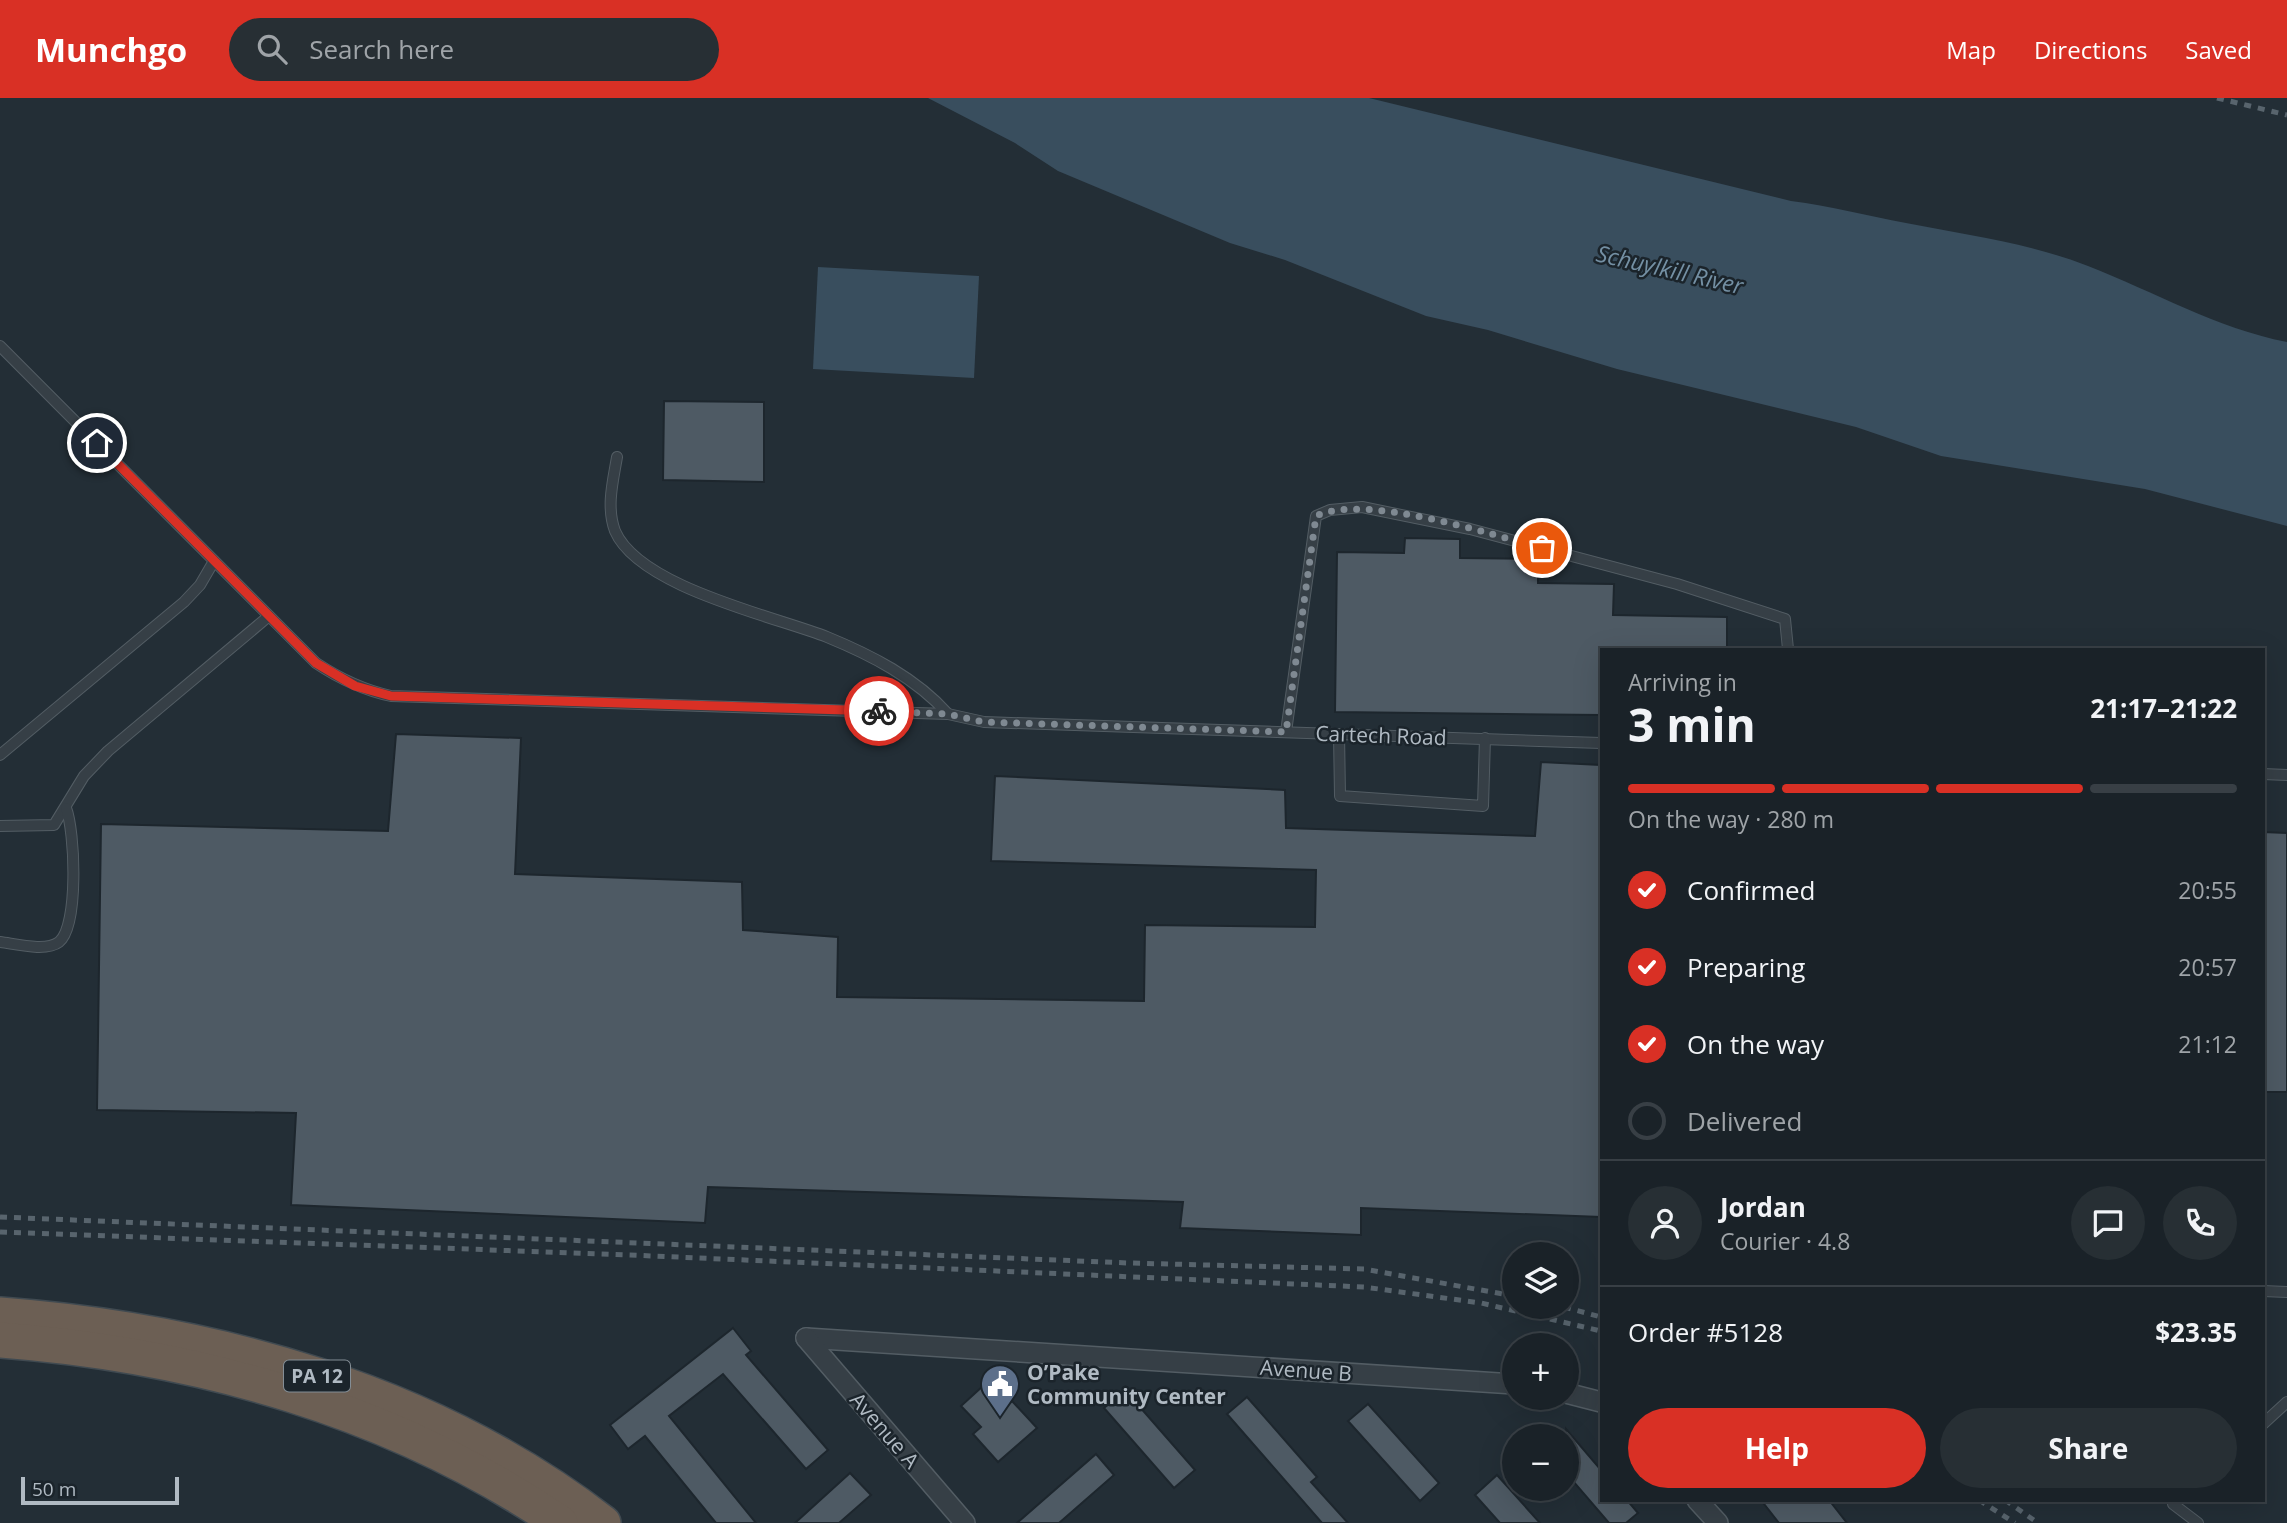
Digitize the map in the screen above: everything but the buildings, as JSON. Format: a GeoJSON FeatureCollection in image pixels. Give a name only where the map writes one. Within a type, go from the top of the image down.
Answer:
{"type":"FeatureCollection","features":[{"type":"Feature","properties":{"kind":"highway","name":"PA 12"},"geometry":{"type":"LineString","coordinates":[[0,1315],[74,1322],[165,1336],[240,1353],[328,1380],[458,1434],[527,1472],[603,1523]]}},
{"type":"Feature","properties":{"kind":"highway","name":"PA 12"},"geometry":{"type":"LineString","coordinates":[[0,1340],[160,1360],[283,1392],[380,1426],[447,1456],[560,1523]]}},
{"type":"Feature","properties":{"kind":"street","name":"Avenue B"},"geometry":{"type":"LineString","coordinates":[[806,1338],[1502,1383]]}},
{"type":"Feature","properties":{"kind":"street","name":"Avenue A"},"geometry":{"type":"LineString","coordinates":[[806,1338],[965,1523]]}},
{"type":"Feature","properties":{"kind":"street"},"geometry":{"type":"LineString","coordinates":[[1579,1396],[1600,1402]]}},
{"type":"Feature","properties":{"kind":"lane","name":"Cartech Road"},"geometry":{"type":"LineString","coordinates":[[0,346],[269,616],[326,669],[355,686],[391,696],[948,714],[984,722],[1600,743]]}},
{"type":"Feature","properties":{"kind":"lane"},"geometry":{"type":"LineString","coordinates":[[617,457],[610,495],[615,530],[643,562],[681,585],[828,638],[865,656],[928,692],[948,714]]}},
{"type":"Feature","properties":{"kind":"lane"},"geometry":{"type":"LineString","coordinates":[[1286,732],[1316,516],[1330,510],[1362,507],[1470,529],[1677,584],[1785,619],[1788,648]]}},
{"type":"Feature","properties":{"kind":"lane"},"geometry":{"type":"LineString","coordinates":[[0,755],[184,602],[200,585],[214,561]]}},
{"type":"Feature","properties":{"kind":"lane"},"geometry":{"type":"LineString","coordinates":[[0,826],[54,825],[85,776],[108,751],[269,616]]}},
{"type":"Feature","properties":{"kind":"lane"},"geometry":{"type":"LineString","coordinates":[[1339,734],[1340,796],[1483,806],[1485,738]]}},
{"type":"Feature","properties":{"kind":"lane"},"geometry":{"type":"LineString","coordinates":[[2265,774],[2287,775]]}},
{"type":"Feature","properties":{"kind":"lane"},"geometry":{"type":"LineString","coordinates":[[0,942],[46,946],[58,943],[65,934],[69,920],[73,838],[66,808]]}},
{"type":"Feature","properties":{"kind":"lane"},"geometry":{"type":"LineString","coordinates":[[2265,1291],[2287,1292]]}},
{"type":"Feature","properties":{"kind":"lane"},"geometry":{"type":"LineString","coordinates":[[2265,1422],[2287,1402]]}},
{"type":"Feature","properties":{"kind":"lane"},"geometry":{"type":"LineString","coordinates":[[2176,1502],[2173,1504],[2198,1523]]}},
{"type":"Feature","properties":{"kind":"water","name":"Schuylkill River"},"geometry":{"type":"Polygon","coordinates":[[[928,98],[1369,98],[1791,201],[1998,240],[2066,258],[2210,319],[2287,342],[2287,526],[2145,489],[1941,456],[1856,427],[1617,369],[1488,330],[1426,316],[1285,260],[1230,243],[1058,171],[1015,143],[928,98]]]}},
{"type":"Feature","properties":{"kind":"water"},"geometry":{"type":"Polygon","coordinates":[[[818,267],[979,276],[974,378],[813,369],[818,267]]]}},
{"type":"Feature","properties":{"kind":"railway"},"geometry":{"type":"LineString","coordinates":[[2217,98],[2287,115]]}},
{"type":"Feature","properties":{"kind":"railway"},"geometry":{"type":"LineString","coordinates":[[0,1217],[1129,1263],[1364,1269],[1502,1294]]}},
{"type":"Feature","properties":{"kind":"railway"},"geometry":{"type":"LineString","coordinates":[[0,1232],[630,1255],[1364,1287],[1481,1303],[1600,1331]]}},
{"type":"Feature","properties":{"kind":"railway"},"geometry":{"type":"LineString","coordinates":[[1579,1311],[1600,1317]]}},
{"type":"Feature","properties":{"kind":"railway"},"geometry":{"type":"LineString","coordinates":[[1982,1502],[2015,1523]]}},
{"type":"Feature","properties":{"kind":"railway"},"geometry":{"type":"LineString","coordinates":[[2008,1502],[2038,1523]]}},
{"type":"Feature","properties":{"kind":"way so far"},"geometry":{"type":"LineString","coordinates":[[879,711],[948,714],[984,722],[1286,732],[1316,516],[1330,510],[1362,507],[1470,529],[1542,548]]}},
{"type":"Feature","properties":{"kind":"place","name":"O’Pake Community Center"},"geometry":{"type":"Point","coordinates":[1000,1418]}},
{"type":"Feature","properties":{"kind":"route"},"geometry":{"type":"LineString","coordinates":[[97,443],[316,663],[355,686],[391,696],[879,711]]}}]}
